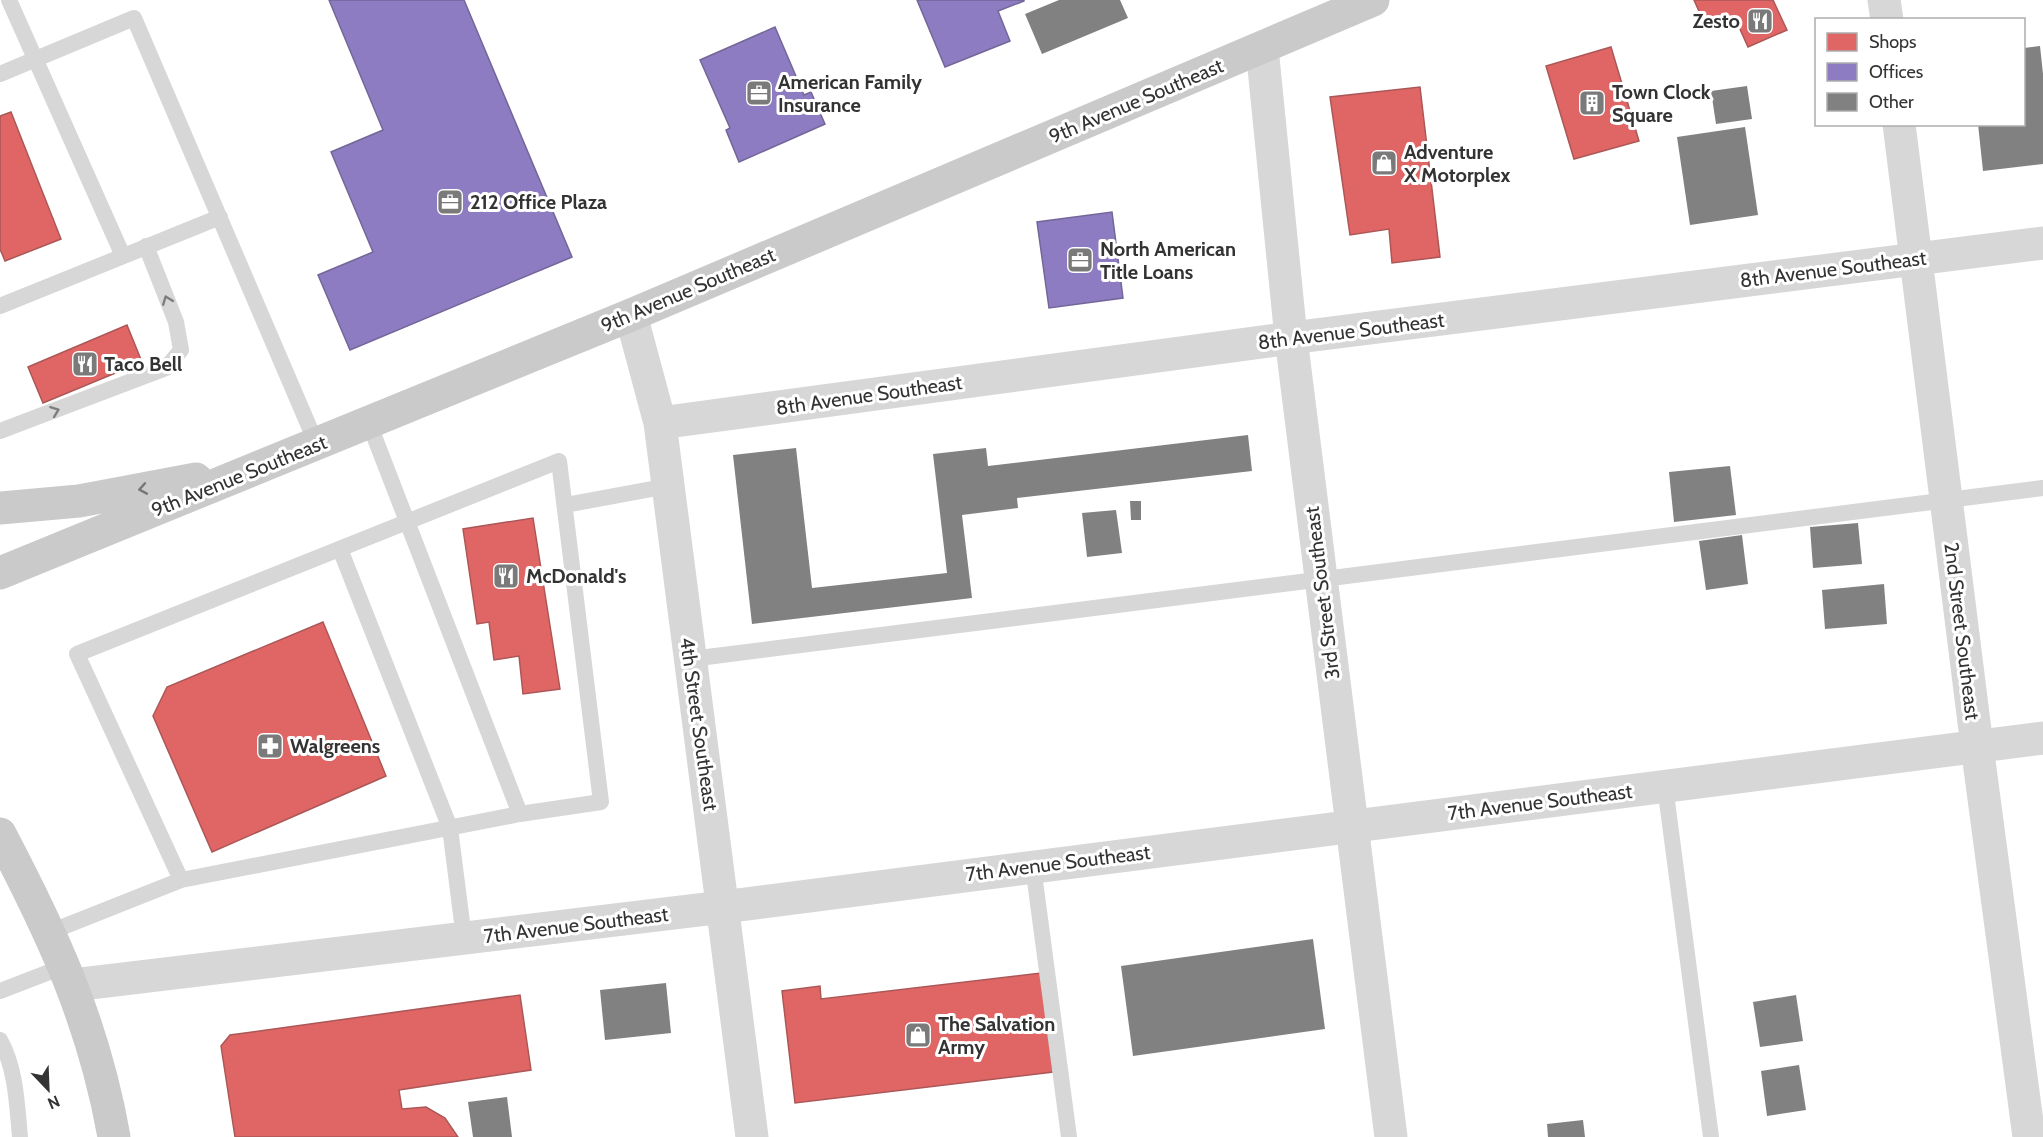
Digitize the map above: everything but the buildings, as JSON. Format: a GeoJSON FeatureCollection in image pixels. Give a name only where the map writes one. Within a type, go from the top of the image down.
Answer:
{"type":"FeatureCollection","features":[{"type":"Feature","properties":{"kind":"main road","name":"9th Avenue Southeast"},"geometry":{"type":"LineString","coordinates":[[0,573],[631,315],[1373,0]]}},
{"type":"Feature","properties":{"kind":"main road"},"geometry":{"type":"LineString","coordinates":[[0,508],[79,501],[263,467]]}},
{"type":"Feature","properties":{"kind":"main road"},"geometry":{"type":"LineString","coordinates":[[0,834],[11,866],[50,932],[69,976],[97,1062],[114,1137]]}},
{"type":"Feature","properties":{"kind":"street"},"geometry":{"type":"LineString","coordinates":[[1884,0],[1887,18]]}},
{"type":"Feature","properties":{"kind":"street","name":"3rd Street Southeast"},"geometry":{"type":"LineString","coordinates":[[1262,48],[1291,338],[1350,826],[1391,1137]]}},
{"type":"Feature","properties":{"kind":"street","name":"2nd Street Southeast"},"geometry":{"type":"LineString","coordinates":[[1899,126],[2029,1137]]}},
{"type":"Feature","properties":{"kind":"street","name":"8th Avenue Southeast"},"geometry":{"type":"LineString","coordinates":[[660,423],[1291,338],[2043,243]]}},
{"type":"Feature","properties":{"kind":"street","name":"4th Street Southeast"},"geometry":{"type":"LineString","coordinates":[[631,315],[660,423],[752,1137]]}},
{"type":"Feature","properties":{"kind":"street","name":"7th Avenue Southeast"},"geometry":{"type":"LineString","coordinates":[[69,976],[464,938],[723,907],[2043,738]]}},
{"type":"Feature","properties":{"kind":"lane"},"geometry":{"type":"LineString","coordinates":[[9,0],[123,256]]}},
{"type":"Feature","properties":{"kind":"lane"},"geometry":{"type":"LineString","coordinates":[[0,74],[134,18],[316,445]]}},
{"type":"Feature","properties":{"kind":"lane"},"geometry":{"type":"LineString","coordinates":[[0,306],[220,217]]}},
{"type":"Feature","properties":{"kind":"lane"},"geometry":{"type":"LineString","coordinates":[[0,431],[166,368],[181,350],[176,322],[146,246]]}},
{"type":"Feature","properties":{"kind":"lane"},"geometry":{"type":"LineString","coordinates":[[369,423],[520,814]]}},
{"type":"Feature","properties":{"kind":"lane"},"geometry":{"type":"LineString","coordinates":[[50,932],[181,880],[520,814],[601,802],[560,461],[77,654],[181,880]]}},
{"type":"Feature","properties":{"kind":"lane"},"geometry":{"type":"LineString","coordinates":[[565,505],[668,486]]}},
{"type":"Feature","properties":{"kind":"lane"},"geometry":{"type":"LineString","coordinates":[[691,659],[2043,488]]}},
{"type":"Feature","properties":{"kind":"lane"},"geometry":{"type":"LineString","coordinates":[[340,549],[450,828],[464,938]]}},
{"type":"Feature","properties":{"kind":"lane"},"geometry":{"type":"LineString","coordinates":[[1665,786],[1711,1137]]}},
{"type":"Feature","properties":{"kind":"lane"},"geometry":{"type":"LineString","coordinates":[[1033,866],[1069,1137]]}},
{"type":"Feature","properties":{"kind":"lane"},"geometry":{"type":"LineString","coordinates":[[0,991],[69,976]]}},
{"type":"Feature","properties":{"kind":"lane"},"geometry":{"type":"LineString","coordinates":[[0,1040],[6,1050],[15,1093],[20,1137]]}},
{"type":"Feature","properties":{"kind":"place","name":"Zesto"},"geometry":{"type":"Point","coordinates":[1760,21]}},
{"type":"Feature","properties":{"kind":"place","name":"American Family Insurance"},"geometry":{"type":"Point","coordinates":[759,93]}},
{"type":"Feature","properties":{"kind":"place","name":"Town Clock Square"},"geometry":{"type":"Point","coordinates":[1592,103]}},
{"type":"Feature","properties":{"kind":"place","name":"Adventure X Motorplex"},"geometry":{"type":"Point","coordinates":[1384,163]}},
{"type":"Feature","properties":{"kind":"place","name":"212 Office Plaza"},"geometry":{"type":"Point","coordinates":[450,202]}},
{"type":"Feature","properties":{"kind":"place","name":"North American Title Loans"},"geometry":{"type":"Point","coordinates":[1080,260]}},
{"type":"Feature","properties":{"kind":"place","name":"Taco Bell"},"geometry":{"type":"Point","coordinates":[85,364]}},
{"type":"Feature","properties":{"kind":"place","name":"McDonald's"},"geometry":{"type":"Point","coordinates":[506,576]}},
{"type":"Feature","properties":{"kind":"place","name":"Walgreens"},"geometry":{"type":"Point","coordinates":[270,746]}},
{"type":"Feature","properties":{"kind":"place","name":"The Salvation Army"},"geometry":{"type":"Point","coordinates":[918,1035]}}]}
